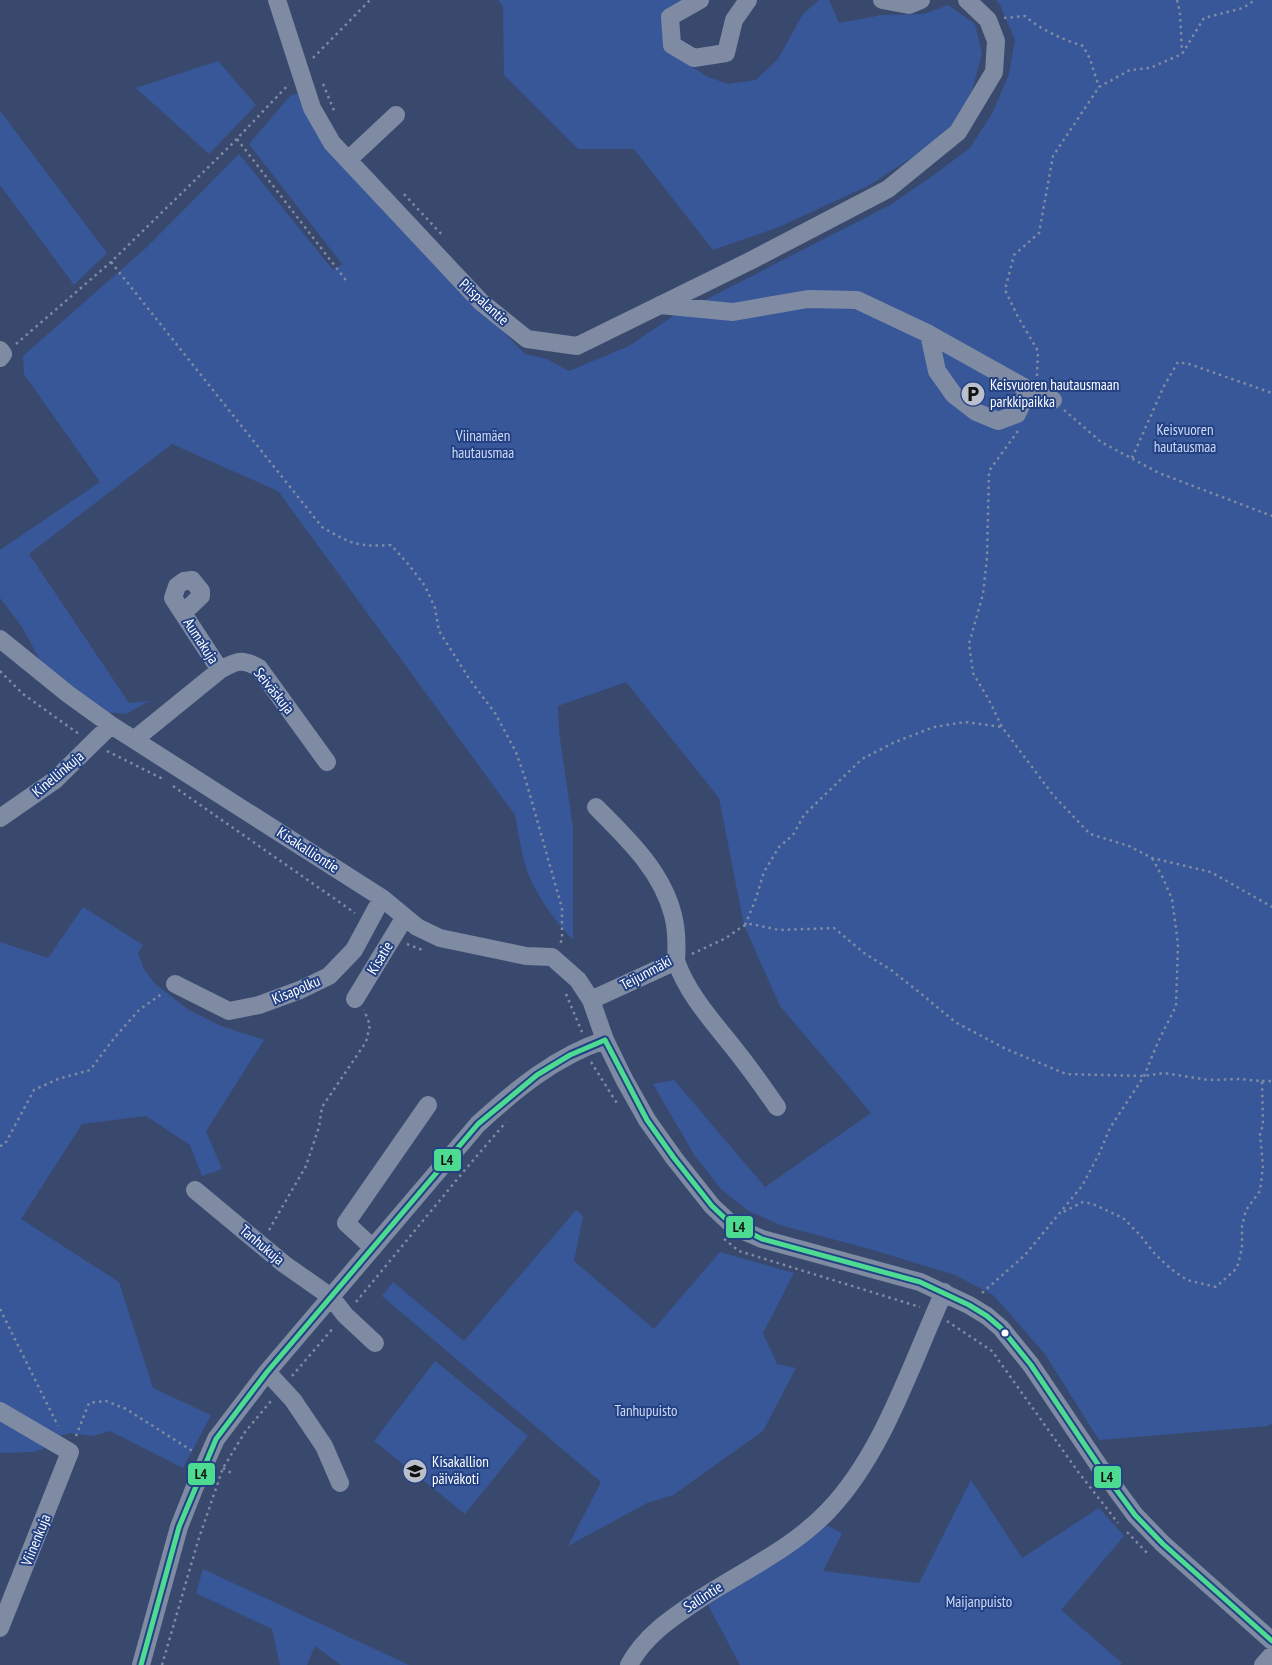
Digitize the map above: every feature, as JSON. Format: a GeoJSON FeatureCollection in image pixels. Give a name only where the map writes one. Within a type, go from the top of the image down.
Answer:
{"type":"FeatureCollection","features":[{"type":"Feature","properties":{"kind":"street","name":"Piispalantie"},"geometry":{"type":"LineString","coordinates":[[277,0],[312,108],[332,143],[481,302],[527,339],[577,346],[750,261],[888,189],[958,132],[994,72],[996,41],[988,20]]}},
{"type":"Feature","properties":{"kind":"street"},"geometry":{"type":"LineString","coordinates":[[700,0],[670,17],[672,45],[694,58],[726,53],[734,20],[748,0]]}},
{"type":"Feature","properties":{"kind":"street"},"geometry":{"type":"LineString","coordinates":[[882,0],[909,5],[921,0]]}},
{"type":"Feature","properties":{"kind":"street"},"geometry":{"type":"LineString","coordinates":[[967,0],[988,20]]}},
{"type":"Feature","properties":{"kind":"street"},"geometry":{"type":"LineString","coordinates":[[348,160],[396,115]]}},
{"type":"Feature","properties":{"kind":"street"},"geometry":{"type":"LineString","coordinates":[[660,305],[733,312],[808,299],[857,300],[929,334],[1053,400]]}},
{"type":"Feature","properties":{"kind":"street"},"geometry":{"type":"LineString","coordinates":[[929,334],[937,371],[954,395],[976,412],[998,421],[1017,414],[1033,391]]}},
{"type":"Feature","properties":{"kind":"street","name":"Aumakuja"},"geometry":{"type":"LineString","coordinates":[[183,613],[220,670]]}},
{"type":"Feature","properties":{"kind":"street","name":"Kisakalliontie"},"geometry":{"type":"LineString","coordinates":[[0,639],[68,694],[111,725],[382,898],[417,927],[440,938],[526,956],[552,956]]}},
{"type":"Feature","properties":{"kind":"street","name":"Seiväskuja"},"geometry":{"type":"LineString","coordinates":[[135,739],[220,670],[234,662],[248,662],[259,668],[327,762]]}},
{"type":"Feature","properties":{"kind":"street","name":"Kinellinkuja"},"geometry":{"type":"LineString","coordinates":[[0,818],[55,780],[111,725]]}},
{"type":"Feature","properties":{"kind":"street","name":"Teijunmäki"},"geometry":{"type":"LineString","coordinates":[[591,1000],[676,960],[677,939],[673,915],[660,881],[640,854],[596,807]]}},
{"type":"Feature","properties":{"kind":"street","name":"Kisapolku"},"geometry":{"type":"LineString","coordinates":[[174,984],[229,1011],[259,1005],[300,990],[329,976],[354,950],[382,898]]}},
{"type":"Feature","properties":{"kind":"street","name":"Kisatie"},"geometry":{"type":"LineString","coordinates":[[355,999],[404,917]]}},
{"type":"Feature","properties":{"kind":"street"},"geometry":{"type":"LineString","coordinates":[[552,956],[578,980],[591,1000],[605,1040],[647,1120],[712,1206],[729,1222],[762,1239],[920,1282],[944,1292],[987,1316],[1013,1342],[1135,1516],[1163,1544],[1272,1641]]}},
{"type":"Feature","properties":{"kind":"street"},"geometry":{"type":"LineString","coordinates":[[676,960],[693,996],[756,1076],[777,1107]]}},
{"type":"Feature","properties":{"kind":"street"},"geometry":{"type":"LineString","coordinates":[[141,1665],[179,1527],[216,1439],[267,1372],[478,1124],[514,1091],[539,1074],[585,1046],[605,1040]]}},
{"type":"Feature","properties":{"kind":"street"},"geometry":{"type":"LineString","coordinates":[[373,1248],[346,1223],[428,1106]]}},
{"type":"Feature","properties":{"kind":"street","name":"Tanhukuja"},"geometry":{"type":"LineString","coordinates":[[196,1190],[284,1264],[331,1297],[345,1315],[375,1343]]}},
{"type":"Feature","properties":{"kind":"street","name":"Sallintie"},"geometry":{"type":"LineString","coordinates":[[629,1665],[649,1638],[669,1619],[785,1546],[811,1528],[829,1511],[857,1475],[880,1437],[944,1292]]}},
{"type":"Feature","properties":{"kind":"street"},"geometry":{"type":"LineString","coordinates":[[267,1372],[293,1400],[324,1446],[340,1483]]}},
{"type":"Feature","properties":{"kind":"street"},"geometry":{"type":"LineString","coordinates":[[0,1411],[70,1452]]}},
{"type":"Feature","properties":{"kind":"street","name":"Viinenkuja"},"geometry":{"type":"LineString","coordinates":[[0,1628],[70,1452]]}},
{"type":"Feature","properties":{"kind":"street"},"geometry":{"type":"LineString","coordinates":[[1263,1665],[1272,1655]]}},
{"type":"Feature","properties":{"kind":"path"},"geometry":{"type":"LineString","coordinates":[[309,50],[312,59],[370,0]]}},
{"type":"Feature","properties":{"kind":"path"},"geometry":{"type":"LineString","coordinates":[[1176,0],[1180,13],[1182,54]]}},
{"type":"Feature","properties":{"kind":"path"},"geometry":{"type":"LineString","coordinates":[[1033,391],[1038,351],[1018,318],[1005,290],[1014,255],[1039,232],[1053,156],[1099,87],[1130,70],[1150,68],[1182,54],[1204,18],[1243,8],[1255,0]]}},
{"type":"Feature","properties":{"kind":"path"},"geometry":{"type":"LineString","coordinates":[[988,20],[1024,16],[1038,27],[1083,46],[1090,59],[1099,87]]}},
{"type":"Feature","properties":{"kind":"path"},"geometry":{"type":"LineString","coordinates":[[1,354],[111,262],[237,139],[300,74]]}},
{"type":"Feature","properties":{"kind":"path"},"geometry":{"type":"LineString","coordinates":[[320,76],[338,119]]}},
{"type":"Feature","properties":{"kind":"path"},"geometry":{"type":"LineString","coordinates":[[237,139],[348,283]]}},
{"type":"Feature","properties":{"kind":"path"},"geometry":{"type":"LineString","coordinates":[[398,188],[444,236]]}},
{"type":"Feature","properties":{"kind":"path"},"geometry":{"type":"LineString","coordinates":[[111,262],[322,527],[349,542],[369,546],[391,545],[425,586],[435,608],[439,632],[500,721],[516,752],[526,781],[562,908],[562,940],[557,951],[552,956]]}},
{"type":"Feature","properties":{"kind":"path"},"geometry":{"type":"LineString","coordinates":[[1132,458],[1164,386],[1178,362],[1189,364],[1272,393]]}},
{"type":"Feature","properties":{"kind":"path"},"geometry":{"type":"LineString","coordinates":[[1053,400],[1101,442],[1159,473],[1272,516]]}},
{"type":"Feature","properties":{"kind":"path"},"geometry":{"type":"LineString","coordinates":[[1019,429],[989,471],[987,558],[983,594],[970,644],[973,673],[990,700],[1002,727],[1048,788],[1090,834],[1129,846],[1152,858],[1211,872],[1272,907]]}},
{"type":"Feature","properties":{"kind":"path"},"geometry":{"type":"LineString","coordinates":[[745,926],[756,901],[764,872],[779,847],[792,835],[804,815],[862,760],[894,742],[934,728],[965,722],[1002,727]]}},
{"type":"Feature","properties":{"kind":"path"},"geometry":{"type":"LineString","coordinates":[[969,1305],[1025,1255],[1082,1186],[1110,1128],[1144,1076],[1176,1006],[1178,944],[1172,899],[1152,858]]}},
{"type":"Feature","properties":{"kind":"path"},"geometry":{"type":"LineString","coordinates":[[676,960],[703,950],[751,924],[779,930],[834,928],[864,953],[891,970],[955,1022],[1006,1050],[1066,1074],[1144,1076],[1164,1073],[1209,1080],[1272,1081]]}},
{"type":"Feature","properties":{"kind":"path"},"geometry":{"type":"LineString","coordinates":[[0,1146],[5,1144],[34,1090],[58,1079],[90,1070],[115,1037],[139,1010],[174,984]]}},
{"type":"Feature","properties":{"kind":"path"},"geometry":{"type":"LineString","coordinates":[[262,1244],[306,1166],[319,1126],[322,1107],[366,1042],[370,1025],[364,1011],[355,999]]}},
{"type":"Feature","properties":{"kind":"path"},"geometry":{"type":"LineString","coordinates":[[586,1067],[591,1064]]}},
{"type":"Feature","properties":{"kind":"path"},"geometry":{"type":"LineString","coordinates":[[1061,1213],[1083,1202],[1093,1204],[1123,1218],[1171,1269],[1187,1280],[1216,1287],[1237,1268],[1242,1248],[1242,1226],[1246,1210],[1260,1191],[1263,1166],[1260,1134],[1263,1125],[1262,1081]]}},
{"type":"Feature","properties":{"kind":"path"},"geometry":{"type":"LineString","coordinates":[[162,1665],[198,1541],[223,1468],[245,1432],[374,1282],[508,1120]]}},
{"type":"Feature","properties":{"kind":"path"},"geometry":{"type":"LineString","coordinates":[[0,1309],[70,1452]]}},
{"type":"Feature","properties":{"kind":"path"},"geometry":{"type":"LineString","coordinates":[[70,1452],[89,1403],[106,1401],[126,1409],[206,1459]]}},
{"type":"Feature","properties":{"kind":"path"},"geometry":{"type":"LineString","coordinates":[[223,1468],[233,1474]]}},
{"type":"Feature","properties":{"kind":"green space"},"geometry":{"type":"Polygon","coordinates":[[[498,0],[687,0],[671,8],[681,60],[708,77],[728,84],[756,80],[778,59],[803,14],[819,0],[829,0],[839,23],[882,15],[924,14],[948,5],[975,24],[982,54],[972,90],[954,124],[925,149],[868,186],[779,227],[713,250],[634,149],[578,149],[504,75],[503,6],[498,0]]]}},
{"type":"Feature","properties":{"kind":"green space"},"geometry":{"type":"Polygon","coordinates":[[[996,0],[1272,0],[1272,1423],[1268,1426],[1099,1440],[1045,1354],[993,1295],[955,1275],[873,1250],[780,1225],[747,1210],[721,1189],[695,1156],[653,1084],[674,1080],[765,1187],[871,1113],[780,1006],[744,925],[719,798],[626,682],[558,706],[559,732],[573,828],[573,940],[550,913],[537,893],[524,861],[515,815],[278,491],[172,444],[29,554],[129,703],[149,701],[126,714],[103,712],[41,662],[22,627],[0,598],[0,550],[100,482],[24,374],[23,356],[147,247],[239,154],[333,270],[342,264],[249,144],[290,96],[299,93],[330,152],[525,354],[547,359],[569,371],[629,346],[670,318],[890,205],[970,148],[993,112],[1009,74],[1015,40],[996,0]]]}},
{"type":"Feature","properties":{"kind":"green space"},"geometry":{"type":"Polygon","coordinates":[[[218,61],[256,105],[209,154],[136,88],[218,61]]]}},
{"type":"Feature","properties":{"kind":"green space"},"geometry":{"type":"Polygon","coordinates":[[[0,111],[107,253],[74,285],[0,185],[0,111]]]}},
{"type":"Feature","properties":{"kind":"green space"},"geometry":{"type":"Polygon","coordinates":[[[83,907],[143,945],[138,953],[144,969],[155,984],[189,1010],[221,1026],[264,1040],[206,1131],[222,1169],[202,1176],[190,1145],[146,1116],[82,1124],[21,1219],[119,1282],[153,1388],[211,1415],[183,1468],[110,1431],[93,1436],[71,1433],[56,1437],[43,1449],[33,1452],[0,1453],[0,942],[48,958],[83,907]]]}},
{"type":"Feature","properties":{"kind":"green space","name":"Tanhupuisto"},"geometry":{"type":"Polygon","coordinates":[[[576,1210],[583,1216],[574,1261],[654,1329],[720,1252],[794,1273],[763,1333],[777,1364],[796,1368],[763,1431],[673,1495],[647,1503],[568,1546],[601,1482],[382,1296],[393,1282],[464,1341],[576,1210]]]}},
{"type":"Feature","properties":{"kind":"green space"},"geometry":{"type":"Polygon","coordinates":[[[435,1361],[528,1436],[465,1514],[374,1441],[435,1361]]]}},
{"type":"Feature","properties":{"kind":"green space","name":"Maijanpuisto"},"geometry":{"type":"Polygon","coordinates":[[[971,1480],[1022,1558],[1099,1508],[1124,1536],[1061,1610],[1122,1663],[1120,1665],[740,1665],[708,1605],[826,1525],[842,1533],[823,1571],[919,1583],[971,1480]]]}},
{"type":"Feature","properties":{"kind":"green space"},"geometry":{"type":"Polygon","coordinates":[[[203,1569],[409,1665],[341,1665],[315,1646],[307,1665],[280,1665],[272,1629],[196,1593],[203,1569]]]}},
{"type":"Feature","properties":{"kind":"transit line","name":"L4"},"geometry":{"type":"LineString","coordinates":[[605,1040],[647,1120],[712,1206],[729,1222],[762,1239],[920,1282],[969,1305],[987,1316],[1001,1328],[1031,1365],[1099,1466],[1135,1515],[1163,1544],[1272,1641]]}},
{"type":"Feature","properties":{"kind":"transit line","name":"L4"},"geometry":{"type":"LineString","coordinates":[[141,1665],[179,1527],[216,1439],[267,1372],[478,1124],[537,1075],[570,1055],[605,1040]]}},
{"type":"Feature","properties":{"kind":"place","name":"Keisvuoren hautausmaan parkkipaikka"},"geometry":{"type":"Point","coordinates":[973,394]}},
{"type":"Feature","properties":{"kind":"place","name":"Kisakallion päiväkoti"},"geometry":{"type":"Point","coordinates":[415,1471]}},
{"type":"Feature","properties":{"kind":"park label","name":"Keisvuoren hautausmaa"},"geometry":{"type":"Point","coordinates":[1185,438]}},
{"type":"Feature","properties":{"kind":"park label","name":"Viinamäen hautausmaa"},"geometry":{"type":"Point","coordinates":[483,444]}}]}
